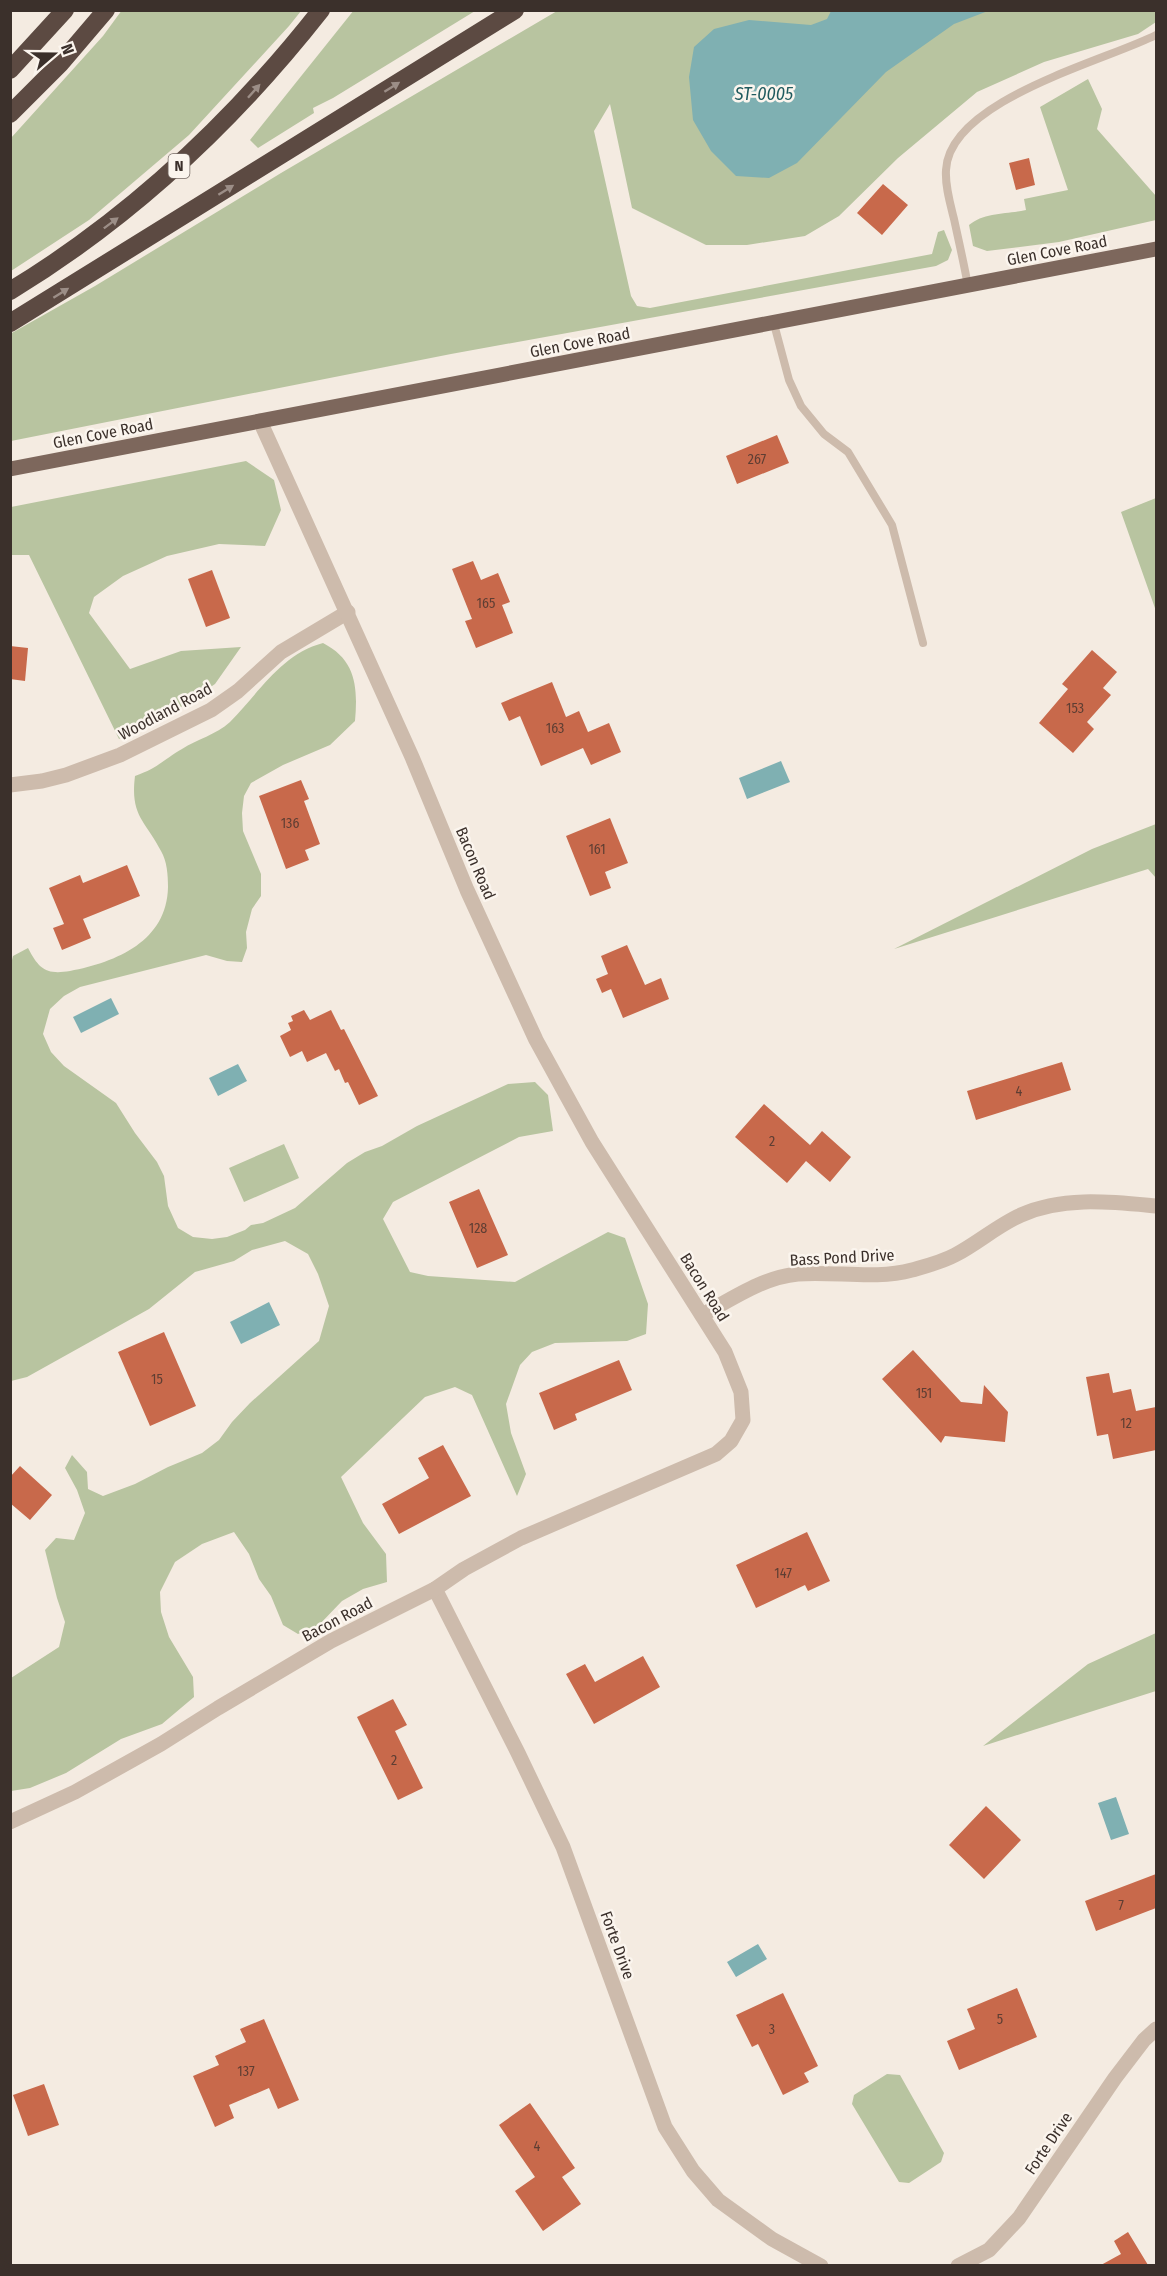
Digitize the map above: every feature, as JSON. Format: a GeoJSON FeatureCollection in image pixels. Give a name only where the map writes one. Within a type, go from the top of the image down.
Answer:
{"type":"FeatureCollection","features":[{"type":"Feature","properties":{"kind":"highway"},"geometry":{"type":"LineString","coordinates":[[10,70],[65,10]]}},
{"type":"Feature","properties":{"kind":"highway"},"geometry":{"type":"LineString","coordinates":[[10,114],[60,64],[106,10]]}},
{"type":"Feature","properties":{"kind":"highway","name":"N"},"geometry":{"type":"LineString","coordinates":[[10,291],[94,236],[178,167],[253,93],[321,10]]}},
{"type":"Feature","properties":{"kind":"highway"},"geometry":{"type":"LineString","coordinates":[[10,323],[515,10]]}},
{"type":"Feature","properties":{"kind":"main road","name":"Glen Cove Road"},"geometry":{"type":"LineString","coordinates":[[10,469],[1156,249]]}},
{"type":"Feature","properties":{"kind":"street","name":"Bacon Road"},"geometry":{"type":"LineString","coordinates":[[10,1822],[75,1792],[161,1744],[331,1641],[435,1589],[464,1569],[521,1538],[704,1461],[731,1442],[743,1420],[741,1392],[725,1352],[592,1142],[536,1040],[467,890],[348,612],[260,421]]}},
{"type":"Feature","properties":{"kind":"street","name":"Woodland Road"},"geometry":{"type":"LineString","coordinates":[[10,785],[66,775],[120,755],[211,710],[238,691],[282,652],[348,612]]}},
{"type":"Feature","properties":{"kind":"street","name":"Bass Pond Drive"},"geometry":{"type":"LineString","coordinates":[[702,1315],[757,1285],[796,1274],[877,1274],[910,1271],[954,1256],[1010,1220],[1052,1205],[1106,1202],[1156,1206]]}},
{"type":"Feature","properties":{"kind":"street","name":"Forte Drive"},"geometry":{"type":"LineString","coordinates":[[435,1589],[563,1847],[665,2127],[693,2171],[718,2200],[772,2239],[821,2265]]}},
{"type":"Feature","properties":{"kind":"street","name":"Forte Drive"},"geometry":{"type":"LineString","coordinates":[[958,2265],[989,2250],[1019,2218],[1115,2078],[1144,2040],[1156,2029]]}},
{"type":"Feature","properties":{"kind":"lane"},"geometry":{"type":"LineString","coordinates":[[968,286],[948,193],[947,158],[954,143],[969,127],[998,105],[1036,84],[1156,34]]}},
{"type":"Feature","properties":{"kind":"lane"},"geometry":{"type":"LineString","coordinates":[[774,324],[789,380],[801,406],[824,434],[848,452],[892,525],[923,643]]}},
{"type":"Feature","properties":{"kind":"green space"},"geometry":{"type":"Polygon","coordinates":[[[122,10],[301,11],[189,135],[89,220],[11,271],[11,138],[103,36],[122,10]]]}},
{"type":"Feature","properties":{"kind":"green space"},"geometry":{"type":"Polygon","coordinates":[[[354,10],[475,11],[313,108],[314,113],[258,148],[250,140],[354,10]]]}},
{"type":"Feature","properties":{"kind":"green space"},"geometry":{"type":"Polygon","coordinates":[[[557,11],[1156,11],[1156,22],[1138,34],[1044,62],[977,92],[898,158],[839,216],[805,236],[747,245],[706,245],[632,208],[610,104],[594,131],[631,296],[637,306],[650,308],[932,254],[938,232],[944,230],[952,250],[948,260],[936,266],[451,354],[11,441],[10,334],[95,286],[281,173],[557,11]]]}},
{"type":"Feature","properties":{"kind":"green space"},"geometry":{"type":"Polygon","coordinates":[[[1088,79],[1102,109],[1097,129],[1156,196],[1156,220],[1059,242],[987,251],[973,246],[969,225],[975,221],[989,216],[1026,210],[1024,199],[1068,190],[1040,107],[1088,79]]]}},
{"type":"Feature","properties":{"kind":"green space"},"geometry":{"type":"Polygon","coordinates":[[[246,461],[274,480],[281,510],[265,546],[219,544],[167,556],[123,576],[94,597],[89,613],[130,669],[181,651],[241,647],[215,684],[175,711],[119,739],[29,555],[11,555],[11,507],[246,461]]]}},
{"type":"Feature","properties":{"kind":"green space"},"geometry":{"type":"Polygon","coordinates":[[[1156,498],[1156,611],[1121,512],[1156,498]]]}},
{"type":"Feature","properties":{"kind":"green space"},"geometry":{"type":"Polygon","coordinates":[[[323,643],[342,658],[353,676],[356,697],[355,721],[330,745],[283,765],[251,783],[244,796],[243,831],[261,874],[261,896],[252,909],[246,932],[247,948],[242,962],[227,961],[206,955],[80,987],[64,996],[50,1009],[43,1034],[51,1052],[64,1066],[116,1103],[157,1162],[164,1176],[168,1206],[178,1228],[193,1237],[212,1239],[227,1237],[295,1208],[347,1163],[417,1126],[508,1084],[535,1082],[548,1095],[553,1131],[519,1137],[393,1202],[383,1219],[410,1272],[428,1276],[515,1282],[608,1232],[625,1238],[648,1304],[646,1334],[627,1341],[555,1343],[532,1352],[520,1365],[506,1404],[511,1433],[526,1474],[517,1496],[472,1395],[455,1387],[425,1397],[341,1477],[363,1523],[386,1554],[387,1582],[363,1589],[342,1601],[319,1625],[298,1634],[283,1625],[249,1554],[234,1532],[202,1544],[175,1562],[160,1592],[161,1612],[169,1637],[193,1677],[194,1697],[162,1724],[121,1739],[66,1773],[30,1788],[11,1791],[11,1678],[59,1647],[65,1622],[45,1550],[56,1538],[74,1540],[85,1513],[77,1490],[65,1468],[72,1455],[87,1472],[88,1489],[103,1496],[202,1453],[219,1440],[250,1403],[319,1341],[329,1306],[308,1254],[285,1241],[252,1250],[234,1261],[195,1272],[149,1309],[27,1377],[11,1381],[10,968],[13,956],[28,948],[44,969],[55,972],[70,971],[105,962],[121,955],[149,935],[159,922],[165,906],[168,887],[167,873],[163,855],[137,809],[135,776],[225,726],[283,665],[308,648],[323,643]]]}},
{"type":"Feature","properties":{"kind":"green space"},"geometry":{"type":"Polygon","coordinates":[[[1156,824],[1156,878],[1148,869],[894,949],[1092,849],[1156,824]]]}},
{"type":"Feature","properties":{"kind":"green space"},"geometry":{"type":"Polygon","coordinates":[[[284,1144],[299,1178],[244,1202],[229,1168],[284,1144]]]}},
{"type":"Feature","properties":{"kind":"green space"},"geometry":{"type":"Polygon","coordinates":[[[1156,1633],[1156,1691],[983,1746],[1088,1664],[1156,1633]]]}},
{"type":"Feature","properties":{"kind":"green space"},"geometry":{"type":"Polygon","coordinates":[[[887,2074],[900,2075],[944,2153],[941,2162],[909,2183],[899,2182],[852,2104],[854,2095],[887,2074]]]}},
{"type":"Feature","properties":{"kind":"water","name":"ST-0005"},"geometry":{"type":"Polygon","coordinates":[[[831,11],[988,11],[954,24],[886,72],[797,163],[769,178],[736,176],[711,151],[693,120],[689,77],[694,47],[714,29],[749,20],[811,25],[827,19],[831,11]]]}},
{"type":"Feature","properties":{"kind":"water"},"geometry":{"type":"Polygon","coordinates":[[[781,761],[790,782],[747,799],[739,778],[781,761]]]}},
{"type":"Feature","properties":{"kind":"water"},"geometry":{"type":"Polygon","coordinates":[[[111,998],[119,1014],[81,1033],[73,1017],[111,998]]]}},
{"type":"Feature","properties":{"kind":"water"},"geometry":{"type":"Polygon","coordinates":[[[238,1064],[247,1081],[218,1096],[209,1078],[238,1064]]]}},
{"type":"Feature","properties":{"kind":"water"},"geometry":{"type":"Polygon","coordinates":[[[269,1302],[280,1325],[241,1344],[230,1322],[269,1302]]]}},
{"type":"Feature","properties":{"kind":"water"},"geometry":{"type":"Polygon","coordinates":[[[1116,1797],[1129,1834],[1111,1840],[1098,1803],[1116,1797]]]}},
{"type":"Feature","properties":{"kind":"water"},"geometry":{"type":"Polygon","coordinates":[[[758,1944],[767,1959],[736,1977],[727,1962],[758,1944]]]}},
{"type":"Feature","properties":{"kind":"building"},"geometry":{"type":"Polygon","coordinates":[[[1029,158],[1035,185],[1016,190],[1009,163],[1029,158]]]}},
{"type":"Feature","properties":{"kind":"building"},"geometry":{"type":"Polygon","coordinates":[[[883,184],[908,205],[882,235],[857,213],[883,184]]]}},
{"type":"Feature","properties":{"kind":"building"},"geometry":{"type":"Polygon","coordinates":[[[777,435],[789,463],[737,484],[726,456],[777,435]]]}},
{"type":"Feature","properties":{"kind":"building"},"geometry":{"type":"Polygon","coordinates":[[[473,561],[481,580],[498,573],[510,602],[502,605],[513,633],[476,648],[465,621],[472,619],[452,569],[473,561]]]}},
{"type":"Feature","properties":{"kind":"building"},"geometry":{"type":"Polygon","coordinates":[[[212,570],[230,618],[206,627],[188,579],[212,570]]]}},
{"type":"Feature","properties":{"kind":"building"},"geometry":{"type":"Polygon","coordinates":[[[10,646],[28,648],[25,681],[10,679],[10,646]]]}},
{"type":"Feature","properties":{"kind":"building"},"geometry":{"type":"Polygon","coordinates":[[[1092,650],[1117,672],[1103,688],[1111,695],[1087,722],[1094,729],[1073,753],[1039,723],[1068,689],[1062,684],[1092,650]]]}},
{"type":"Feature","properties":{"kind":"building"},"geometry":{"type":"Polygon","coordinates":[[[552,682],[566,717],[579,711],[588,732],[609,723],[621,752],[591,765],[583,748],[541,766],[520,716],[509,721],[501,703],[552,682]]]}},
{"type":"Feature","properties":{"kind":"building"},"geometry":{"type":"Polygon","coordinates":[[[301,780],[309,799],[304,801],[320,844],[305,850],[309,860],[286,869],[259,796],[301,780]]]}},
{"type":"Feature","properties":{"kind":"building"},"geometry":{"type":"Polygon","coordinates":[[[610,818],[628,863],[605,872],[611,888],[590,896],[566,836],[610,818]]]}},
{"type":"Feature","properties":{"kind":"building"},"geometry":{"type":"Polygon","coordinates":[[[127,865],[140,896],[83,919],[91,938],[62,950],[53,928],[64,924],[49,888],[80,875],[83,883],[127,865]]]}},
{"type":"Feature","properties":{"kind":"building"},"geometry":{"type":"Polygon","coordinates":[[[627,945],[645,985],[661,978],[669,999],[623,1018],[611,989],[602,993],[596,979],[608,974],[601,956],[627,945]]]}},
{"type":"Feature","properties":{"kind":"building"},"geometry":{"type":"Polygon","coordinates":[[[304,1010],[310,1020],[331,1010],[341,1030],[344,1029],[378,1096],[359,1105],[348,1082],[345,1083],[339,1069],[335,1071],[326,1053],[307,1062],[302,1051],[290,1057],[280,1036],[291,1030],[288,1023],[293,1021],[291,1016],[304,1010]]]}},
{"type":"Feature","properties":{"kind":"building"},"geometry":{"type":"Polygon","coordinates":[[[1062,1062],[1071,1090],[976,1120],[967,1091],[1062,1062]]]}},
{"type":"Feature","properties":{"kind":"building"},"geometry":{"type":"Polygon","coordinates":[[[764,1104],[810,1145],[822,1131],[851,1157],[830,1182],[806,1161],[787,1183],[735,1137],[764,1104]]]}},
{"type":"Feature","properties":{"kind":"building"},"geometry":{"type":"Polygon","coordinates":[[[479,1189],[508,1255],[477,1268],[449,1202],[479,1189]]]}},
{"type":"Feature","properties":{"kind":"building"},"geometry":{"type":"Polygon","coordinates":[[[164,1332],[196,1406],[150,1426],[118,1352],[164,1332]]]}},
{"type":"Feature","properties":{"kind":"building"},"geometry":{"type":"Polygon","coordinates":[[[913,1350],[961,1402],[982,1404],[984,1385],[1008,1412],[1005,1442],[945,1436],[941,1443],[882,1379],[913,1350]]]}},
{"type":"Feature","properties":{"kind":"building"},"geometry":{"type":"Polygon","coordinates":[[[619,1360],[632,1390],[575,1414],[577,1420],[554,1430],[539,1393],[619,1360]]]}},
{"type":"Feature","properties":{"kind":"building"},"geometry":{"type":"Polygon","coordinates":[[[1109,1373],[1113,1393],[1131,1389],[1136,1411],[1156,1407],[1156,1450],[1113,1459],[1108,1434],[1097,1436],[1086,1377],[1109,1373]]]}},
{"type":"Feature","properties":{"kind":"building"},"geometry":{"type":"Polygon","coordinates":[[[443,1445],[471,1496],[399,1534],[382,1504],[429,1478],[418,1458],[443,1445]]]}},
{"type":"Feature","properties":{"kind":"building"},"geometry":{"type":"Polygon","coordinates":[[[20,1466],[52,1495],[30,1520],[10,1503],[10,1477],[20,1466]]]}},
{"type":"Feature","properties":{"kind":"building"},"geometry":{"type":"Polygon","coordinates":[[[807,1532],[830,1581],[808,1591],[805,1585],[756,1608],[736,1565],[807,1532]]]}},
{"type":"Feature","properties":{"kind":"building"},"geometry":{"type":"Polygon","coordinates":[[[643,1656],[660,1687],[594,1724],[566,1674],[585,1664],[595,1682],[643,1656]]]}},
{"type":"Feature","properties":{"kind":"building"},"geometry":{"type":"Polygon","coordinates":[[[393,1699],[407,1725],[395,1731],[423,1788],[398,1800],[357,1717],[393,1699]]]}},
{"type":"Feature","properties":{"kind":"building"},"geometry":{"type":"Polygon","coordinates":[[[986,1806],[1021,1840],[984,1879],[949,1845],[986,1806]]]}},
{"type":"Feature","properties":{"kind":"building"},"geometry":{"type":"Polygon","coordinates":[[[1156,1874],[1156,1908],[1096,1931],[1085,1901],[1156,1874]]]}},
{"type":"Feature","properties":{"kind":"building"},"geometry":{"type":"Polygon","coordinates":[[[1017,1988],[1037,2037],[959,2070],[947,2041],[975,2029],[967,2009],[1017,1988]]]}},
{"type":"Feature","properties":{"kind":"building"},"geometry":{"type":"Polygon","coordinates":[[[783,1993],[818,2066],[804,2073],[809,2082],[783,2095],[758,2044],[752,2047],[736,2015],[783,1993]]]}},
{"type":"Feature","properties":{"kind":"building"},"geometry":{"type":"Polygon","coordinates":[[[264,2019],[299,2100],[278,2109],[269,2088],[229,2105],[234,2118],[215,2127],[193,2076],[219,2065],[215,2056],[246,2042],[240,2029],[264,2019]]]}},
{"type":"Feature","properties":{"kind":"building"},"geometry":{"type":"Polygon","coordinates":[[[44,2084],[59,2125],[28,2136],[13,2095],[44,2084]]]}},
{"type":"Feature","properties":{"kind":"building"},"geometry":{"type":"Polygon","coordinates":[[[530,2103],[575,2168],[562,2177],[581,2204],[543,2231],[515,2191],[535,2177],[499,2125],[530,2103]]]}},
{"type":"Feature","properties":{"kind":"building"},"geometry":{"type":"Polygon","coordinates":[[[1128,2232],[1148,2265],[1101,2265],[1121,2254],[1114,2241],[1128,2232]]]}}]}
